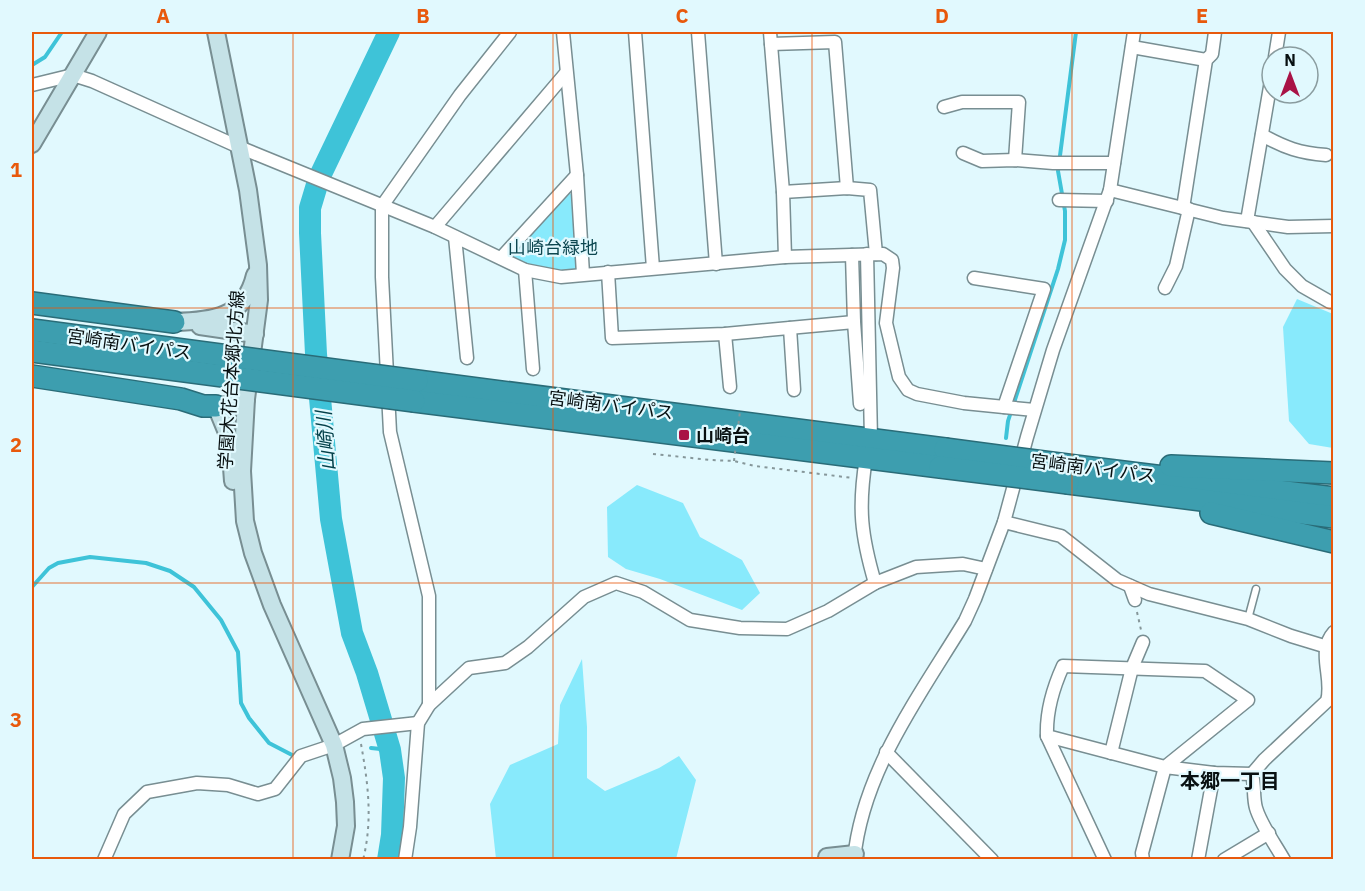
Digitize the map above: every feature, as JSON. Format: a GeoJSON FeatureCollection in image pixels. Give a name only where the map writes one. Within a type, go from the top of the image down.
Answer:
{"type":"FeatureCollection","features":[{"type":"Feature","properties":{"kind":"highway"},"geometry":{"type":"LineString","coordinates":[[32,303],[174,322]]}},
{"type":"Feature","properties":{"kind":"highway","name":"宮崎南バイパス"},"geometry":{"type":"LineString","coordinates":[[32,330],[416,391]]}},
{"type":"Feature","properties":{"kind":"highway","name":"宮崎南バイパス"},"geometry":{"type":"LineString","coordinates":[[32,351],[416,391],[1112,479],[1334,498]]}},
{"type":"Feature","properties":{"kind":"highway"},"geometry":{"type":"LineString","coordinates":[[32,376],[181,399],[203,406],[216,406]]}},
{"type":"Feature","properties":{"kind":"highway"},"geometry":{"type":"LineString","coordinates":[[1112,479],[1181,465],[1334,473]]}},
{"type":"Feature","properties":{"kind":"highway","name":"宮崎南バイパス"},"geometry":{"type":"LineString","coordinates":[[1112,479],[1334,517]]}},
{"type":"Feature","properties":{"kind":"highway"},"geometry":{"type":"LineString","coordinates":[[1112,479],[1150,502],[1211,513],[1334,542]]}},
{"type":"Feature","properties":{"kind":"main road"},"geometry":{"type":"LineString","coordinates":[[32,144],[98,32]]}},
{"type":"Feature","properties":{"kind":"main road","name":"学園木花台本郷北方線"},"geometry":{"type":"LineString","coordinates":[[216,32],[254,223],[258,265],[259,300],[246,399],[242,471],[245,521],[253,553],[272,605],[334,745],[345,802],[346,826],[340,860]]}},
{"type":"Feature","properties":{"kind":"main road"},"geometry":{"type":"LineString","coordinates":[[174,322],[203,321],[221,317],[233,310],[253,285],[258,265]]}},
{"type":"Feature","properties":{"kind":"main road"},"geometry":{"type":"LineString","coordinates":[[174,322],[255,334]]}},
{"type":"Feature","properties":{"kind":"main road"},"geometry":{"type":"LineString","coordinates":[[245,521],[235,504],[230,440],[216,406],[231,405],[246,399]]}},
{"type":"Feature","properties":{"kind":"main road"},"geometry":{"type":"LineString","coordinates":[[827,860],[827,857],[854,857]]}},
{"type":"Feature","properties":{"kind":"street"},"geometry":{"type":"LineString","coordinates":[[429,705],[429,596],[390,432],[382,277],[382,206],[460,94],[510,32]]}},
{"type":"Feature","properties":{"kind":"street"},"geometry":{"type":"LineString","coordinates":[[562,32],[577,175],[583,274]]}},
{"type":"Feature","properties":{"kind":"street"},"geometry":{"type":"LineString","coordinates":[[635,32],[653,268]]}},
{"type":"Feature","properties":{"kind":"street"},"geometry":{"type":"LineString","coordinates":[[698,32],[716,264]]}},
{"type":"Feature","properties":{"kind":"street"},"geometry":{"type":"LineString","coordinates":[[854,857],[858,830],[886,752],[965,621],[1004,522],[1034,410],[1053,350],[1108,195],[1134,32]]}},
{"type":"Feature","properties":{"kind":"street"},"geometry":{"type":"LineString","coordinates":[[1165,288],[1176,266],[1206,60],[1212,54],[1215,32]]}},
{"type":"Feature","properties":{"kind":"street"},"geometry":{"type":"LineString","coordinates":[[785,257],[783,192],[770,38],[835,42],[847,188]]}},
{"type":"Feature","properties":{"kind":"street"},"geometry":{"type":"LineString","coordinates":[[1132,47],[1206,60]]}},
{"type":"Feature","properties":{"kind":"street"},"geometry":{"type":"LineString","coordinates":[[435,227],[566,73]]}},
{"type":"Feature","properties":{"kind":"street"},"geometry":{"type":"LineString","coordinates":[[33,82],[73,75],[92,81],[239,147],[435,227],[525,270],[561,277],[785,257],[883,254],[892,260],[893,268],[886,323],[899,377],[908,390],[917,394],[964,403],[1034,410]]}},
{"type":"Feature","properties":{"kind":"street"},"geometry":{"type":"LineString","coordinates":[[944,107],[962,102],[1019,102],[1015,160]]}},
{"type":"Feature","properties":{"kind":"street"},"geometry":{"type":"LineString","coordinates":[[1267,105],[1250,222],[1285,269],[1302,286],[1330,302]]}},
{"type":"Feature","properties":{"kind":"street"},"geometry":{"type":"LineString","coordinates":[[1262,135],[1284,147],[1304,154],[1326,155]]}},
{"type":"Feature","properties":{"kind":"street"},"geometry":{"type":"LineString","coordinates":[[963,153],[982,161],[1015,160],[1058,164],[1114,163]]}},
{"type":"Feature","properties":{"kind":"street"},"geometry":{"type":"LineString","coordinates":[[501,258],[577,175]]}},
{"type":"Feature","properties":{"kind":"street"},"geometry":{"type":"LineString","coordinates":[[783,192],[870,189],[869,449],[861,507],[864,546],[875,583]]}},
{"type":"Feature","properties":{"kind":"street"},"geometry":{"type":"LineString","coordinates":[[1062,200],[1108,195],[1250,222],[1288,227],[1334,226]]}},
{"type":"Feature","properties":{"kind":"street"},"geometry":{"type":"LineString","coordinates":[[455,237],[467,358]]}},
{"type":"Feature","properties":{"kind":"street"},"geometry":{"type":"LineString","coordinates":[[852,255],[860,404]]}},
{"type":"Feature","properties":{"kind":"street"},"geometry":{"type":"LineString","coordinates":[[525,270],[533,369]]}},
{"type":"Feature","properties":{"kind":"street"},"geometry":{"type":"LineString","coordinates":[[608,272],[612,338],[725,334],[854,322]]}},
{"type":"Feature","properties":{"kind":"street"},"geometry":{"type":"LineString","coordinates":[[974,278],[1044,289],[1004,407]]}},
{"type":"Feature","properties":{"kind":"street"},"geometry":{"type":"LineString","coordinates":[[790,328],[794,390]]}},
{"type":"Feature","properties":{"kind":"street"},"geometry":{"type":"LineString","coordinates":[[725,334],[730,387]]}},
{"type":"Feature","properties":{"kind":"street"},"geometry":{"type":"LineString","coordinates":[[1004,522],[1061,536],[1117,580],[1149,594],[1248,619],[1324,646]]}},
{"type":"Feature","properties":{"kind":"street"},"geometry":{"type":"LineString","coordinates":[[405,860],[418,723],[429,705],[469,668],[505,663],[528,647],[584,597],[616,583],[643,592],[690,620],[740,628],[787,628],[828,611],[875,583],[916,567],[963,564],[986,569]]}},
{"type":"Feature","properties":{"kind":"street"},"geometry":{"type":"LineString","coordinates":[[1130,586],[1135,600]]}},
{"type":"Feature","properties":{"kind":"street"},"geometry":{"type":"LineString","coordinates":[[1252,774],[1326,701],[1329,693],[1324,646],[1334,632]]}},
{"type":"Feature","properties":{"kind":"street"},"geometry":{"type":"LineString","coordinates":[[1111,753],[1132,668],[1143,642]]}},
{"type":"Feature","properties":{"kind":"street"},"geometry":{"type":"LineString","coordinates":[[1105,860],[1047,736],[1052,691],[1063,666],[1205,671],[1248,700],[1165,767],[1142,853],[1143,860]]}},
{"type":"Feature","properties":{"kind":"street"},"geometry":{"type":"LineString","coordinates":[[104,860],[123,814],[147,792],[197,783],[228,785],[258,794],[275,789],[301,756],[334,745],[361,730],[418,723]]}},
{"type":"Feature","properties":{"kind":"street"},"geometry":{"type":"LineString","coordinates":[[1047,736],[1165,767],[1214,773],[1252,774]]}},
{"type":"Feature","properties":{"kind":"street"},"geometry":{"type":"LineString","coordinates":[[886,752],[992,860]]}},
{"type":"Feature","properties":{"kind":"street"},"geometry":{"type":"LineString","coordinates":[[1197,860],[1214,773]]}},
{"type":"Feature","properties":{"kind":"street"},"geometry":{"type":"LineString","coordinates":[[1252,774],[1257,810],[1284,860]]}},
{"type":"Feature","properties":{"kind":"street"},"geometry":{"type":"LineString","coordinates":[[1224,860],[1269,833]]}},
{"type":"Feature","properties":{"kind":"lane"},"geometry":{"type":"LineString","coordinates":[[1248,619],[1256,589]]}},
{"type":"Feature","properties":{"kind":"path"},"geometry":{"type":"LineString","coordinates":[[735,461],[740,411]]}},
{"type":"Feature","properties":{"kind":"path"},"geometry":{"type":"LineString","coordinates":[[653,454],[735,461],[755,466],[863,480]]}},
{"type":"Feature","properties":{"kind":"path"},"geometry":{"type":"LineString","coordinates":[[1135,600],[1143,642]]}},
{"type":"Feature","properties":{"kind":"path"},"geometry":{"type":"LineString","coordinates":[[361,730],[368,783],[370,824],[363,860]]}},
{"type":"Feature","properties":{"kind":"green space","name":"山崎台緑地"},"geometry":{"type":"Polygon","coordinates":[[[569,193],[574,196],[579,264],[572,273],[547,272],[516,262],[513,256],[516,251],[569,193]]]}},
{"type":"Feature","properties":{"kind":"green space"},"geometry":{"type":"Polygon","coordinates":[[[1297,299],[1333,314],[1333,448],[1309,444],[1289,421],[1283,327],[1297,299]]]}},
{"type":"Feature","properties":{"kind":"green space"},"geometry":{"type":"Polygon","coordinates":[[[637,485],[683,503],[700,537],[742,560],[760,593],[742,610],[660,579],[626,569],[608,557],[607,507],[637,485]]]}},
{"type":"Feature","properties":{"kind":"green space"},"geometry":{"type":"Polygon","coordinates":[[[582,659],[587,727],[587,778],[605,791],[659,768],[679,756],[696,780],[676,859],[496,859],[490,804],[510,765],[558,744],[560,705],[582,659]]]}},
{"type":"Feature","properties":{"kind":"waterway"},"geometry":{"type":"LineString","coordinates":[[32,65],[45,57],[62,32]]}},
{"type":"Feature","properties":{"kind":"waterway","name":"山崎川"},"geometry":{"type":"LineString","coordinates":[[388,860],[392,835],[394,778],[390,750],[367,673],[352,633],[331,519],[316,354],[310,208],[319,178],[389,32]]}},
{"type":"Feature","properties":{"kind":"waterway"},"geometry":{"type":"LineString","coordinates":[[1006,438],[1008,421],[1058,269],[1065,240],[1065,211],[1058,171],[1076,32]]}},
{"type":"Feature","properties":{"kind":"waterway"},"geometry":{"type":"LineString","coordinates":[[32,587],[49,568],[58,563],[90,557],[146,563],[170,571],[194,587],[221,620],[238,652],[241,703],[249,718],[269,743],[294,756]]}},
{"type":"Feature","properties":{"kind":"waterway"},"geometry":{"type":"LineString","coordinates":[[371,748],[390,750]]}},
{"type":"Feature","properties":{"kind":"place","name":"山崎台"},"geometry":{"type":"Point","coordinates":[684,435]}},
{"type":"Feature","properties":{"kind":"district","name":"本郷一丁目"},"geometry":{"type":"Point","coordinates":[1230,780]}}]}
